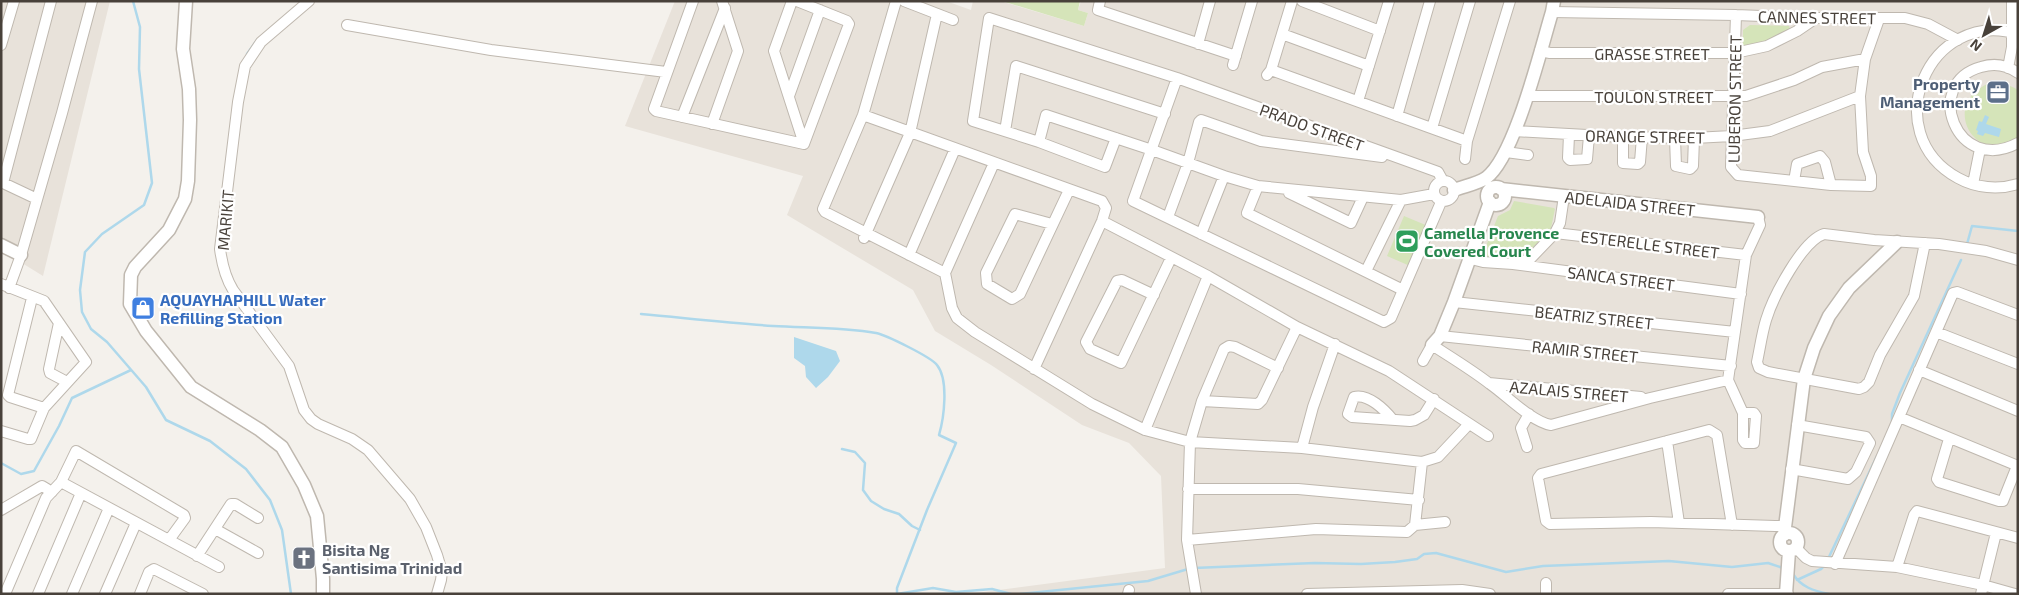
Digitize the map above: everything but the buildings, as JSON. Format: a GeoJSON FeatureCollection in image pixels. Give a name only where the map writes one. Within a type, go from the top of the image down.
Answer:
{"type":"FeatureCollection","features":[{"type":"Feature","properties":{"kind":"street"},"geometry":{"type":"LineString","coordinates":[[1,45],[14,1]]}},
{"type":"Feature","properties":{"kind":"street"},"geometry":{"type":"LineString","coordinates":[[37,199],[2,182],[52,1]]}},
{"type":"Feature","properties":{"kind":"street"},"geometry":{"type":"LineString","coordinates":[[1,431],[28,440],[31,439],[44,408],[86,362],[44,301],[32,298],[5,286],[21,255],[92,1]]}},
{"type":"Feature","properties":{"kind":"street"},"geometry":{"type":"LineString","coordinates":[[186,1],[183,49],[190,89],[190,120],[188,181],[185,199],[169,230],[135,267],[131,275],[130,304],[146,331],[191,387],[260,430],[282,447],[304,485],[317,516],[323,594]]}},
{"type":"Feature","properties":{"kind":"street","name":"MARIKIT"},"geometry":{"type":"LineString","coordinates":[[309,1],[261,42],[245,66],[238,102],[220,249],[222,264],[227,280],[233,290],[289,366],[304,410],[311,419],[352,439],[368,450],[410,499],[426,527],[442,572],[437,594]]}},
{"type":"Feature","properties":{"kind":"street"},"geometry":{"type":"LineString","coordinates":[[693,1],[654,109],[804,144]]}},
{"type":"Feature","properties":{"kind":"street"},"geometry":{"type":"LineString","coordinates":[[792,1],[774,51],[804,144]]}},
{"type":"Feature","properties":{"kind":"street"},"geometry":{"type":"LineString","coordinates":[[797,1],[848,21],[849,24],[804,144]]}},
{"type":"Feature","properties":{"kind":"street"},"geometry":{"type":"LineString","coordinates":[[896,1],[863,115],[823,209],[865,236],[945,273]]}},
{"type":"Feature","properties":{"kind":"street"},"geometry":{"type":"LineString","coordinates":[[904,1],[953,20]]}},
{"type":"Feature","properties":{"kind":"street"},"geometry":{"type":"LineString","coordinates":[[1100,1],[1098,10],[1198,44],[1234,60],[1252,1]]}},
{"type":"Feature","properties":{"kind":"street"},"geometry":{"type":"LineString","coordinates":[[1198,44],[1210,1]]}},
{"type":"Feature","properties":{"kind":"street"},"geometry":{"type":"LineString","coordinates":[[1292,1],[1269,73],[1467,141]]}},
{"type":"Feature","properties":{"kind":"street"},"geometry":{"type":"LineString","coordinates":[[1302,1],[1380,31]]}},
{"type":"Feature","properties":{"kind":"street"},"geometry":{"type":"LineString","coordinates":[[1358,102],[1389,1]]}},
{"type":"Feature","properties":{"kind":"street"},"geometry":{"type":"LineString","coordinates":[[1397,116],[1430,1]]}},
{"type":"Feature","properties":{"kind":"street"},"geometry":{"type":"LineString","coordinates":[[1432,128],[1470,1]]}},
{"type":"Feature","properties":{"kind":"street"},"geometry":{"type":"LineString","coordinates":[[1465,159],[1467,141],[1510,1]]}},
{"type":"Feature","properties":{"kind":"street"},"geometry":{"type":"LineString","coordinates":[[2012,1],[2015,34],[2012,47],[2013,70],[1988,65],[1976,68],[1964,75],[1956,85],[1951,97],[1950,110],[1953,123],[1959,134],[1968,143],[1980,149],[1994,151],[2008,149],[2018,143]]}},
{"type":"Feature","properties":{"kind":"street"},"geometry":{"type":"LineString","coordinates":[[682,117],[724,5]]}},
{"type":"Feature","properties":{"kind":"street"},"geometry":{"type":"LineString","coordinates":[[712,124],[738,51],[724,5]]}},
{"type":"Feature","properties":{"kind":"street"},"geometry":{"type":"LineString","coordinates":[[1493,186],[1496,166],[1506,152],[1527,96],[1553,6]]}},
{"type":"Feature","properties":{"kind":"street","name":"CANNES STREET"},"geometry":{"type":"LineString","coordinates":[[1553,6],[1816,18],[1905,18],[1928,24],[1958,40]]}},
{"type":"Feature","properties":{"kind":"street"},"geometry":{"type":"LineString","coordinates":[[789,96],[820,10]]}},
{"type":"Feature","properties":{"kind":"street"},"geometry":{"type":"LineString","coordinates":[[865,236],[910,133],[937,14]]}},
{"type":"Feature","properties":{"kind":"street","name":"LUBERON STREET"},"geometry":{"type":"LineString","coordinates":[[1736,15],[1731,167],[1733,172],[1831,185],[1871,186],[1863,152],[1860,96],[1865,59],[1879,18]]}},
{"type":"Feature","properties":{"kind":"street","name":"PRADO STREET"},"geometry":{"type":"LineString","coordinates":[[1005,131],[973,121],[989,18],[1177,78],[1438,172],[1443,181]]}},
{"type":"Feature","properties":{"kind":"street","name":"GRASSE STREET"},"geometry":{"type":"LineString","coordinates":[[1540,51],[1550,53],[1735,53],[1767,46],[1797,31],[1816,18]]}},
{"type":"Feature","properties":{"kind":"street"},"geometry":{"type":"LineString","coordinates":[[347,25],[491,50],[666,72]]}},
{"type":"Feature","properties":{"kind":"street"},"geometry":{"type":"LineString","coordinates":[[2015,34],[1990,31],[1968,35],[1939,54],[1926,72],[1918,94],[1917,117],[1923,140],[1935,159],[1952,175],[1973,184],[2000,187],[2018,184]]}},
{"type":"Feature","properties":{"kind":"street"},"geometry":{"type":"LineString","coordinates":[[1282,34],[1369,66]]}},
{"type":"Feature","properties":{"kind":"street","name":"TOULON STREET"},"geometry":{"type":"LineString","coordinates":[[1527,96],[1746,96],[1766,90],[1822,67],[1865,59]]}},
{"type":"Feature","properties":{"kind":"street"},"geometry":{"type":"LineString","coordinates":[[1116,138],[1105,167],[1005,131],[1016,66],[1165,114]]}},
{"type":"Feature","properties":{"kind":"street"},"geometry":{"type":"LineString","coordinates":[[1177,78],[1133,201],[1384,322],[1391,318],[1403,290],[1437,198],[1436,184],[1443,181],[1450,183],[1454,190]]}},
{"type":"Feature","properties":{"kind":"street","name":"ORANGE STREET"},"geometry":{"type":"LineString","coordinates":[[1514,131],[1623,137],[1694,138],[1732,136],[1770,131],[1860,96]]}},
{"type":"Feature","properties":{"kind":"street"},"geometry":{"type":"LineString","coordinates":[[863,115],[1102,201],[1106,208],[1102,221],[1034,369]]}},
{"type":"Feature","properties":{"kind":"street"},"geometry":{"type":"LineString","coordinates":[[1039,142],[1046,115],[1258,186],[1363,198],[1401,200],[1437,198],[1450,200],[1454,190]]}},
{"type":"Feature","properties":{"kind":"street"},"geometry":{"type":"LineString","coordinates":[[1168,217],[1188,163],[1198,122],[1201,120],[1261,141],[1400,159]]}},
{"type":"Feature","properties":{"kind":"street"},"geometry":{"type":"LineString","coordinates":[[1569,135],[1568,158],[1570,160],[1588,159],[1589,136]]}},
{"type":"Feature","properties":{"kind":"street"},"geometry":{"type":"LineString","coordinates":[[1623,137],[1622,163],[1638,164],[1640,162],[1642,137]]}},
{"type":"Feature","properties":{"kind":"street"},"geometry":{"type":"LineString","coordinates":[[1675,138],[1676,166],[1690,169],[1693,166],[1694,138]]}},
{"type":"Feature","properties":{"kind":"street"},"geometry":{"type":"LineString","coordinates":[[909,255],[955,149]]}},
{"type":"Feature","properties":{"kind":"street"},"geometry":{"type":"LineString","coordinates":[[1973,184],[1980,149]]}},
{"type":"Feature","properties":{"kind":"street"},"geometry":{"type":"LineString","coordinates":[[1506,152],[1528,155]]}},
{"type":"Feature","properties":{"kind":"street"},"geometry":{"type":"LineString","coordinates":[[1794,181],[1797,164],[1820,156],[1825,162],[1831,185]]}},
{"type":"Feature","properties":{"kind":"street"},"geometry":{"type":"LineString","coordinates":[[994,163],[945,273],[952,308],[957,318],[975,332],[1092,404],[1145,430],[1190,442],[1302,448],[1422,462],[1438,457],[1469,424]]}},
{"type":"Feature","properties":{"kind":"street"},"geometry":{"type":"LineString","coordinates":[[1201,234],[1224,176]]}},
{"type":"Feature","properties":{"kind":"street"},"geometry":{"type":"LineString","coordinates":[[1258,186],[1247,213],[1403,290]]}},
{"type":"Feature","properties":{"kind":"street"},"geometry":{"type":"LineString","coordinates":[[1422,361],[1436,341],[1454,302],[1490,202],[1498,205],[1503,202],[1505,194],[1493,186],[1454,190]]}},
{"type":"Feature","properties":{"kind":"street","name":"ADELAIDA STREET"},"geometry":{"type":"LineString","coordinates":[[1493,186],[1758,218]]}},
{"type":"Feature","properties":{"kind":"street"},"geometry":{"type":"LineString","coordinates":[[1052,224],[1015,214],[986,273],[987,284],[1012,299],[1020,294],[1069,190]]}},
{"type":"Feature","properties":{"kind":"street"},"geometry":{"type":"LineString","coordinates":[[1284,190],[1351,223],[1363,198]]}},
{"type":"Feature","properties":{"kind":"street"},"geometry":{"type":"LineString","coordinates":[[1513,264],[1530,259],[1555,233],[1560,223],[1564,196]]}},
{"type":"Feature","properties":{"kind":"street"},"geometry":{"type":"LineString","coordinates":[[1366,271],[1401,200]]}},
{"type":"Feature","properties":{"kind":"street"},"geometry":{"type":"LineString","coordinates":[[1743,413],[1728,380],[1746,255],[1760,225],[1758,218]]}},
{"type":"Feature","properties":{"kind":"street"},"geometry":{"type":"LineString","coordinates":[[1102,221],[1208,276],[1297,327],[1389,371],[1488,436]]}},
{"type":"Feature","properties":{"kind":"street","name":"ESTERELLE STREET"},"geometry":{"type":"LineString","coordinates":[[1555,233],[1746,255]]}},
{"type":"Feature","properties":{"kind":"street"},"geometry":{"type":"LineString","coordinates":[[1925,243],[1914,296],[1880,354],[1869,382],[1864,387],[1859,389],[1768,372],[1759,368],[1757,362],[1766,319],[1792,267],[1817,236],[1824,234],[1925,243],[1986,251],[2018,260]]}},
{"type":"Feature","properties":{"kind":"street"},"geometry":{"type":"LineString","coordinates":[[1784,530],[1804,379],[1814,348],[1829,316],[1849,288],[1897,242]]}},
{"type":"Feature","properties":{"kind":"street"},"geometry":{"type":"LineString","coordinates":[[1,245],[21,255]]}},
{"type":"Feature","properties":{"kind":"street"},"geometry":{"type":"LineString","coordinates":[[1154,295],[1122,280],[1117,281],[1086,342],[1090,349],[1121,363],[1154,295],[1171,258]]}},
{"type":"Feature","properties":{"kind":"street","name":"SANCA STREET"},"geometry":{"type":"LineString","coordinates":[[1471,259],[1741,294]]}},
{"type":"Feature","properties":{"kind":"street"},"geometry":{"type":"LineString","coordinates":[[1145,430],[1208,276]]}},
{"type":"Feature","properties":{"kind":"street"},"geometry":{"type":"LineString","coordinates":[[1833,564],[1955,292],[2018,315]]}},
{"type":"Feature","properties":{"kind":"street"},"geometry":{"type":"LineString","coordinates":[[32,298],[8,395],[44,408]]}},
{"type":"Feature","properties":{"kind":"street","name":"BEATRIZ STREET"},"geometry":{"type":"LineString","coordinates":[[1454,302],[1735,332]]}},
{"type":"Feature","properties":{"kind":"street"},"geometry":{"type":"LineString","coordinates":[[59,323],[49,369],[50,372],[67,382]]}},
{"type":"Feature","properties":{"kind":"street"},"geometry":{"type":"LineString","coordinates":[[1202,401],[1258,404],[1278,368],[1297,327]]}},
{"type":"Feature","properties":{"kind":"street"},"geometry":{"type":"LineString","coordinates":[[1936,332],[2018,364]]}},
{"type":"Feature","properties":{"kind":"street"},"geometry":{"type":"LineString","coordinates":[[1436,341],[1529,414],[1545,424],[1551,425],[1650,398],[1728,380]]}},
{"type":"Feature","properties":{"kind":"street","name":"RAMIR STREET"},"geometry":{"type":"LineString","coordinates":[[1436,341],[1730,366]]}},
{"type":"Feature","properties":{"kind":"street"},"geometry":{"type":"LineString","coordinates":[[1302,448],[1313,407],[1335,344]]}},
{"type":"Feature","properties":{"kind":"street"},"geometry":{"type":"LineString","coordinates":[[1196,594],[1187,540],[1188,488],[1190,442],[1202,401],[1224,349],[1229,346],[1235,347],[1278,368]]}},
{"type":"Feature","properties":{"kind":"street"},"geometry":{"type":"LineString","coordinates":[[1919,370],[2018,410]]}},
{"type":"Feature","properties":{"kind":"street","name":"AZALAIS STREET"},"geometry":{"type":"LineString","coordinates":[[1489,383],[1650,398]]}},
{"type":"Feature","properties":{"kind":"street"},"geometry":{"type":"LineString","coordinates":[[1393,420],[1415,420],[1424,415],[1434,399]]}},
{"type":"Feature","properties":{"kind":"street"},"geometry":{"type":"LineString","coordinates":[[1527,447],[1521,428],[1529,414]]}},
{"type":"Feature","properties":{"kind":"street"},"geometry":{"type":"LineString","coordinates":[[1898,417],[2017,466],[2002,501],[1940,482],[1937,479],[1949,439]]}},
{"type":"Feature","properties":{"kind":"street"},"geometry":{"type":"LineString","coordinates":[[1792,469],[1848,479],[1856,472],[1870,443],[1866,437],[1797,425]]}},
{"type":"Feature","properties":{"kind":"street"},"geometry":{"type":"LineString","coordinates":[[1728,594],[1787,594],[1791,554],[1798,542],[1794,535],[1784,530],[1732,525],[1679,523],[1550,524],[1546,521],[1537,482],[1541,474],[1709,430],[1717,435],[1732,525]]}},
{"type":"Feature","properties":{"kind":"street"},"geometry":{"type":"LineString","coordinates":[[1667,441],[1679,523]]}},
{"type":"Feature","properties":{"kind":"street"},"geometry":{"type":"LineString","coordinates":[[5,594],[46,498],[61,482],[74,453],[78,451],[184,515],[184,518],[169,540]]}},
{"type":"Feature","properties":{"kind":"street"},"geometry":{"type":"LineString","coordinates":[[1415,525],[1422,462]]}},
{"type":"Feature","properties":{"kind":"street"},"geometry":{"type":"LineString","coordinates":[[61,482],[219,567]]}},
{"type":"Feature","properties":{"kind":"street"},"geometry":{"type":"LineString","coordinates":[[1,510],[42,486],[52,492]]}},
{"type":"Feature","properties":{"kind":"street"},"geometry":{"type":"LineString","coordinates":[[1188,488],[1298,489],[1419,500]]}},
{"type":"Feature","properties":{"kind":"street"},"geometry":{"type":"LineString","coordinates":[[38,594],[81,493]]}},
{"type":"Feature","properties":{"kind":"street"},"geometry":{"type":"LineString","coordinates":[[197,556],[233,503],[258,518]]}},
{"type":"Feature","properties":{"kind":"street"},"geometry":{"type":"LineString","coordinates":[[72,594],[109,508]]}},
{"type":"Feature","properties":{"kind":"street"},"geometry":{"type":"LineString","coordinates":[[1896,567],[1917,511],[2018,538]]}},
{"type":"Feature","properties":{"kind":"street"},"geometry":{"type":"LineString","coordinates":[[1187,540],[1316,529],[1407,532],[1415,525],[1445,522]]}},
{"type":"Feature","properties":{"kind":"street"},"geometry":{"type":"LineString","coordinates":[[106,594],[136,523]]}},
{"type":"Feature","properties":{"kind":"street"},"geometry":{"type":"LineString","coordinates":[[215,529],[258,552]]}},
{"type":"Feature","properties":{"kind":"street"},"geometry":{"type":"LineString","coordinates":[[1982,589],[1996,533]]}},
{"type":"Feature","properties":{"kind":"street"},"geometry":{"type":"LineString","coordinates":[[1791,554],[1812,561],[1833,564],[1896,567],[1982,589],[2014,594]]}},
{"type":"Feature","properties":{"kind":"street"},"geometry":{"type":"LineString","coordinates":[[140,594],[149,572],[154,569],[203,594]]}},
{"type":"Feature","properties":{"kind":"street"},"geometry":{"type":"LineString","coordinates":[[1546,582],[1546,594]]}},
{"type":"Feature","properties":{"kind":"street"},"geometry":{"type":"LineString","coordinates":[[1307,594],[1446,592],[1462,590],[1490,594]]}},
{"type":"Feature","properties":{"kind":"shaded area"},"geometry":{"type":"Polygon","coordinates":[[[1,1],[110,1],[43,276],[1,250],[1,1]]]}},
{"type":"Feature","properties":{"kind":"shaded area"},"geometry":{"type":"Polygon","coordinates":[[[675,1],[946,1],[971,10],[973,1],[1000,1],[1084,26],[1088,13],[1078,10],[1081,1],[2018,1],[2018,594],[968,594],[1165,568],[1161,476],[1129,443],[1082,425],[991,365],[935,331],[913,290],[787,215],[803,176],[625,126],[675,1]]]}},
{"type":"Feature","properties":{"kind":"green space"},"geometry":{"type":"Polygon","coordinates":[[[1002,1],[1080,1],[1078,10],[1088,13],[1084,26],[1002,1]]]}},
{"type":"Feature","properties":{"kind":"green space"},"geometry":{"type":"Polygon","coordinates":[[[1750,25],[1789,26],[1791,32],[1780,39],[1743,47],[1743,30],[1750,25]]]}},
{"type":"Feature","properties":{"kind":"green space"},"geometry":{"type":"Polygon","coordinates":[[[1990,83],[2005,84],[2018,90],[2018,141],[2002,146],[1987,145],[1976,139],[1968,128],[1965,116],[1967,104],[1975,92],[1990,83]]]}},
{"type":"Feature","properties":{"kind":"green space"},"geometry":{"type":"Polygon","coordinates":[[[1514,201],[1554,208],[1551,228],[1530,251],[1511,258],[1482,256],[1498,216],[1510,210],[1514,201]]]}},
{"type":"Feature","properties":{"kind":"green space","name":"Camella Provence Covered Court"},"geometry":{"type":"Polygon","coordinates":[[[1404,216],[1428,226],[1410,266],[1387,256],[1404,216]]]}},
{"type":"Feature","properties":{"kind":"water"},"geometry":{"type":"Polygon","coordinates":[[[1985,115],[1989,117],[1986,124],[2001,129],[1999,137],[1985,133],[1983,136],[1977,134],[1978,131],[1976,130],[1979,121],[1982,122],[1985,115]]]}},
{"type":"Feature","properties":{"kind":"water"},"geometry":{"type":"Polygon","coordinates":[[[794,337],[836,351],[840,361],[828,377],[816,388],[806,377],[805,366],[794,358],[794,337]]]}},
{"type":"Feature","properties":{"kind":"waterway"},"geometry":{"type":"LineString","coordinates":[[133,1],[140,27],[139,69],[152,183],[144,205],[102,234],[85,252],[80,290],[82,312],[91,329],[107,342],[146,387],[166,420],[210,441],[246,469],[270,500],[282,530],[291,594]]}},
{"type":"Feature","properties":{"kind":"waterway"},"geometry":{"type":"LineString","coordinates":[[247,54],[257,40]]}},
{"type":"Feature","properties":{"kind":"waterway"},"geometry":{"type":"LineString","coordinates":[[1967,244],[1972,226],[2018,231]]}},
{"type":"Feature","properties":{"kind":"waterway"},"geometry":{"type":"LineString","coordinates":[[1892,423],[1892,414],[1900,393],[1961,260]]}},
{"type":"Feature","properties":{"kind":"waterway"},"geometry":{"type":"LineString","coordinates":[[641,314],[756,325],[876,333],[908,347],[937,365],[941,372],[944,389],[944,409],[939,435],[956,443],[927,510],[897,588],[897,593]]}},
{"type":"Feature","properties":{"kind":"waterway"},"geometry":{"type":"LineString","coordinates":[[1,463],[21,474],[34,471],[72,398],[131,370]]}},
{"type":"Feature","properties":{"kind":"waterway"},"geometry":{"type":"LineString","coordinates":[[842,449],[855,452],[865,463],[863,490],[871,501],[884,509],[899,514],[912,526],[920,530]]}},
{"type":"Feature","properties":{"kind":"waterway"},"geometry":{"type":"LineString","coordinates":[[1828,559],[1877,456]]}},
{"type":"Feature","properties":{"kind":"waterway"},"geometry":{"type":"LineString","coordinates":[[1194,568],[1395,562],[1417,559],[1424,554],[1436,553],[1506,572],[1543,566],[1669,561],[1732,567],[1768,563],[1783,568]]}},
{"type":"Feature","properties":{"kind":"waterway"},"geometry":{"type":"LineString","coordinates":[[1797,580],[1824,566]]}},
{"type":"Feature","properties":{"kind":"waterway"},"geometry":{"type":"LineString","coordinates":[[1020,594],[1148,581],[1188,569]]}},
{"type":"Feature","properties":{"kind":"waterway"},"geometry":{"type":"LineString","coordinates":[[1793,574],[1808,588],[1829,594]]}},
{"type":"Feature","properties":{"kind":"waterway"},"geometry":{"type":"LineString","coordinates":[[897,594],[933,588],[956,592],[992,589],[1011,594]]}},
{"type":"Feature","properties":{"kind":"place","name":"Property Management"},"geometry":{"type":"Point","coordinates":[1998,92]}},
{"type":"Feature","properties":{"kind":"place","name":"Camella Provence Covered Court"},"geometry":{"type":"Point","coordinates":[1407,241]}},
{"type":"Feature","properties":{"kind":"place","name":"AQUAYHAPHILL Water Refilling Station"},"geometry":{"type":"Point","coordinates":[143,308]}},
{"type":"Feature","properties":{"kind":"place","name":"Bisita Ng Santisima Trinidad"},"geometry":{"type":"Point","coordinates":[304,558]}}]}
